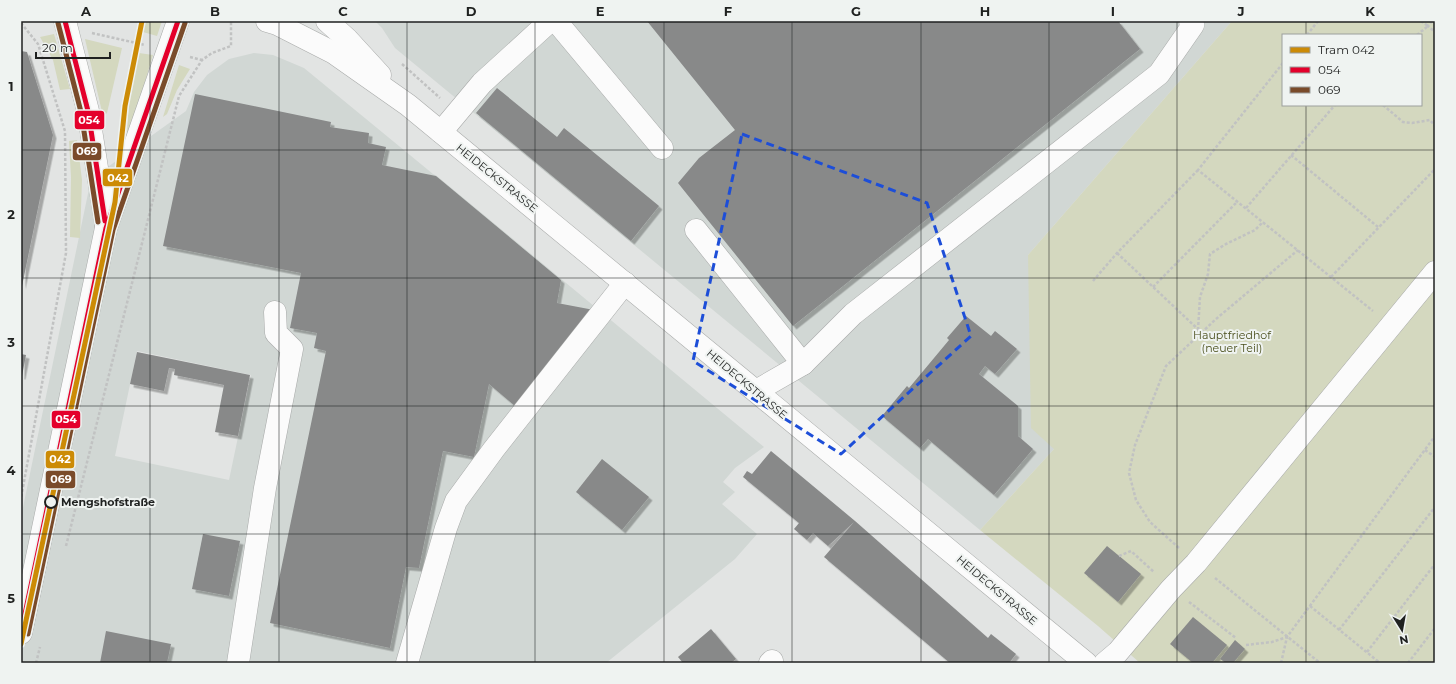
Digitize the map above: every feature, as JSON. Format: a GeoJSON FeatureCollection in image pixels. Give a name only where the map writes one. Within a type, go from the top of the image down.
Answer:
{"type":"FeatureCollection","features":[{"type":"Feature","properties":{"kind":"street"},"geometry":{"type":"LineString","coordinates":[[21,633],[27,571],[106,228],[178,21]]}},
{"type":"Feature","properties":{"kind":"street","name":"HEIDECKSTRASSE"},"geometry":{"type":"LineString","coordinates":[[267,21],[277,24],[334,53],[408,105],[1086,663]]}},
{"type":"Feature","properties":{"kind":"street","name":"HEIDECKSTRASSE"},"geometry":{"type":"LineString","coordinates":[[327,21],[347,39],[408,105]]}},
{"type":"Feature","properties":{"kind":"street"},"geometry":{"type":"LineString","coordinates":[[441,132],[482,83],[550,21]]}},
{"type":"Feature","properties":{"kind":"street"},"geometry":{"type":"LineString","coordinates":[[556,21],[662,148]]}},
{"type":"Feature","properties":{"kind":"street"},"geometry":{"type":"LineString","coordinates":[[756,391],[803,364],[852,314],[1159,74],[1193,25],[1190,21]]}},
{"type":"Feature","properties":{"kind":"street"},"geometry":{"type":"LineString","coordinates":[[66,24],[88,112],[106,228]]}},
{"type":"Feature","properties":{"kind":"street"},"geometry":{"type":"LineString","coordinates":[[696,230],[803,364]]}},
{"type":"Feature","properties":{"kind":"street"},"geometry":{"type":"LineString","coordinates":[[1105,663],[1118,652],[1171,589],[1196,563],[1435,272]]}},
{"type":"Feature","properties":{"kind":"street"},"geometry":{"type":"LineString","coordinates":[[407,663],[446,528],[456,501],[494,449],[626,284]]}},
{"type":"Feature","properties":{"kind":"street"},"geometry":{"type":"LineString","coordinates":[[238,663],[265,488],[292,349],[276,333],[274,312]]}},
{"type":"Feature","properties":{"kind":"path"},"geometry":{"type":"LineString","coordinates":[[65,547],[179,96],[202,60],[212,53],[231,46],[231,21]]}},
{"type":"Feature","properties":{"kind":"path"},"geometry":{"type":"LineString","coordinates":[[1308,34],[1318,21]]}},
{"type":"Feature","properties":{"kind":"path"},"geometry":{"type":"LineString","coordinates":[[1421,21],[1435,32]]}},
{"type":"Feature","properties":{"kind":"path"},"geometry":{"type":"LineString","coordinates":[[1418,34],[1432,21]]}},
{"type":"Feature","properties":{"kind":"path"},"geometry":{"type":"LineString","coordinates":[[21,23],[38,44],[66,131],[66,253],[21,498]]}},
{"type":"Feature","properties":{"kind":"path"},"geometry":{"type":"LineString","coordinates":[[66,24],[202,60]]}},
{"type":"Feature","properties":{"kind":"path"},"geometry":{"type":"LineString","coordinates":[[400,62],[456,113]]}},
{"type":"Feature","properties":{"kind":"path"},"geometry":{"type":"LineString","coordinates":[[1093,281],[1117,253],[1198,170],[1282,64]]}},
{"type":"Feature","properties":{"kind":"path"},"geometry":{"type":"LineString","coordinates":[[1246,208],[1333,106]]}},
{"type":"Feature","properties":{"kind":"path"},"geometry":{"type":"LineString","coordinates":[[1384,106],[1403,122],[1430,120],[1435,126]]}},
{"type":"Feature","properties":{"kind":"path"},"geometry":{"type":"LineString","coordinates":[[1291,155],[1378,227]]}},
{"type":"Feature","properties":{"kind":"path"},"geometry":{"type":"LineString","coordinates":[[1331,277],[1435,169]]}},
{"type":"Feature","properties":{"kind":"path"},"geometry":{"type":"LineString","coordinates":[[1198,170],[1391,325]]}},
{"type":"Feature","properties":{"kind":"path"},"geometry":{"type":"LineString","coordinates":[[1153,287],[1237,202]]}},
{"type":"Feature","properties":{"kind":"path"},"geometry":{"type":"LineString","coordinates":[[1198,330],[1200,297],[1208,274],[1210,254],[1226,244],[1255,230],[1263,222]]}},
{"type":"Feature","properties":{"kind":"path"},"geometry":{"type":"LineString","coordinates":[[1298,250],[1166,366],[1136,445],[1129,472],[1136,500],[1150,522],[1196,563],[1320,663]]}},
{"type":"Feature","properties":{"kind":"path"},"geometry":{"type":"LineString","coordinates":[[1117,253],[1202,333]]}},
{"type":"Feature","properties":{"kind":"path"},"geometry":{"type":"LineString","coordinates":[[1281,663],[1287,637],[1435,436]]}},
{"type":"Feature","properties":{"kind":"path"},"geometry":{"type":"LineString","coordinates":[[1425,450],[1435,457]]}},
{"type":"Feature","properties":{"kind":"path"},"geometry":{"type":"LineString","coordinates":[[1339,630],[1435,507]]}},
{"type":"Feature","properties":{"kind":"path"},"geometry":{"type":"LineString","coordinates":[[1119,556],[1131,551],[1171,589],[1236,638]]}},
{"type":"Feature","properties":{"kind":"path"},"geometry":{"type":"LineString","coordinates":[[1366,652],[1435,564]]}},
{"type":"Feature","properties":{"kind":"path"},"geometry":{"type":"LineString","coordinates":[[1310,606],[1380,663]]}},
{"type":"Feature","properties":{"kind":"path"},"geometry":{"type":"LineString","coordinates":[[1408,663],[1435,628]]}},
{"type":"Feature","properties":{"kind":"path"},"geometry":{"type":"LineString","coordinates":[[1246,645],[1272,642],[1287,637]]}},
{"type":"Feature","properties":{"kind":"path"},"geometry":{"type":"LineString","coordinates":[[36,663],[42,640]]}},
{"type":"Feature","properties":{"kind":"highlighted area"},"geometry":{"type":"Polygon","coordinates":[[[742,134],[927,203],[971,336],[841,454],[693,361],[742,134]]]}},
{"type":"Feature","properties":{"kind":"shaded area"},"geometry":{"type":"Polygon","coordinates":[[[375,21],[1232,21],[1028,255],[1054,449],[980,530],[395,48],[382,28],[375,21]]]}},
{"type":"Feature","properties":{"kind":"shaded area"},"geometry":{"type":"Polygon","coordinates":[[[254,53],[273,55],[304,68],[437,176],[764,447],[735,468],[723,482],[735,492],[722,504],[757,534],[735,559],[606,663],[21,663],[21,517],[91,179],[186,111],[194,92],[207,75],[229,59],[254,53]],[[137,351],[115,456],[229,480],[251,375],[137,351]]]}},
{"type":"Feature","properties":{"kind":"green space"},"geometry":{"type":"Polygon","coordinates":[[[145,21],[162,21],[157,36],[143,32],[145,21]]]}},
{"type":"Feature","properties":{"kind":"green space","name":"Hauptfriedhof (neuer Teil)"},"geometry":{"type":"Polygon","coordinates":[[[1232,21],[1435,21],[1435,663],[1140,663],[1098,626],[980,530],[1054,449],[1031,428],[1028,255],[1232,21]]]}},
{"type":"Feature","properties":{"kind":"green space"},"geometry":{"type":"Polygon","coordinates":[[[54,34],[70,89],[60,90],[53,60],[40,37],[54,34]]]}},
{"type":"Feature","properties":{"kind":"green space"},"geometry":{"type":"Polygon","coordinates":[[[85,39],[122,48],[107,113],[103,116],[85,39]]]}},
{"type":"Feature","properties":{"kind":"green space"},"geometry":{"type":"Polygon","coordinates":[[[139,53],[153,55],[130,132],[127,132],[129,104],[139,53]]]}},
{"type":"Feature","properties":{"kind":"green space"},"geometry":{"type":"Polygon","coordinates":[[[179,65],[190,69],[177,90],[167,114],[163,117],[179,65]]]}},
{"type":"Feature","properties":{"kind":"green space"},"geometry":{"type":"Polygon","coordinates":[[[77,140],[82,180],[80,238],[70,237],[71,177],[69,141],[77,140]]]}},
{"type":"Feature","properties":{"kind":"building"},"geometry":{"type":"Polygon","coordinates":[[[647,21],[1118,21],[1140,49],[793,326],[678,183],[699,158],[735,130],[647,21]]]}},
{"type":"Feature","properties":{"kind":"building"},"geometry":{"type":"Polygon","coordinates":[[[21,51],[27,52],[53,135],[22,286],[21,51]]]}},
{"type":"Feature","properties":{"kind":"building"},"geometry":{"type":"Polygon","coordinates":[[[497,88],[557,137],[564,128],[659,206],[631,241],[476,113],[497,88]]]}},
{"type":"Feature","properties":{"kind":"building"},"geometry":{"type":"Polygon","coordinates":[[[195,94],[331,122],[330,127],[369,133],[368,143],[386,147],[382,165],[436,176],[561,280],[557,303],[594,310],[515,406],[489,384],[474,457],[443,451],[419,568],[406,567],[390,648],[270,623],[326,351],[314,348],[317,333],[290,328],[301,273],[163,246],[195,94]]]}},
{"type":"Feature","properties":{"kind":"building"},"geometry":{"type":"Polygon","coordinates":[[[966,316],[991,336],[995,331],[1017,349],[995,374],[985,366],[979,374],[1018,406],[1018,436],[1033,449],[994,495],[928,439],[920,448],[882,416],[907,386],[909,388],[949,340],[947,338],[966,316]]]}},
{"type":"Feature","properties":{"kind":"building"},"geometry":{"type":"Polygon","coordinates":[[[137,352],[250,375],[238,436],[215,432],[224,385],[174,375],[175,369],[169,368],[164,391],[130,384],[137,352]]]}},
{"type":"Feature","properties":{"kind":"building"},"geometry":{"type":"Polygon","coordinates":[[[21,354],[26,355],[22,376],[21,376],[21,354]]]}},
{"type":"Feature","properties":{"kind":"building"},"geometry":{"type":"Polygon","coordinates":[[[771,451],[855,521],[988,638],[991,634],[1016,654],[1009,663],[950,663],[824,557],[854,522],[828,546],[813,533],[807,540],[794,529],[799,523],[743,477],[747,471],[752,474],[771,451]]]}},
{"type":"Feature","properties":{"kind":"building"},"geometry":{"type":"Polygon","coordinates":[[[602,459],[649,497],[622,530],[576,492],[602,459]]]}},
{"type":"Feature","properties":{"kind":"building"},"geometry":{"type":"Polygon","coordinates":[[[203,534],[240,541],[229,596],[192,589],[203,534]]]}},
{"type":"Feature","properties":{"kind":"building"},"geometry":{"type":"Polygon","coordinates":[[[1107,546],[1141,574],[1118,602],[1084,573],[1107,546]]]}},
{"type":"Feature","properties":{"kind":"building"},"geometry":{"type":"Polygon","coordinates":[[[1193,617],[1227,645],[1212,663],[1193,663],[1170,644],[1193,617]]]}},
{"type":"Feature","properties":{"kind":"building"},"geometry":{"type":"Polygon","coordinates":[[[711,629],[736,659],[731,663],[683,663],[678,657],[711,629]]]}},
{"type":"Feature","properties":{"kind":"building"},"geometry":{"type":"Polygon","coordinates":[[[106,631],[171,644],[167,663],[100,663],[106,631]]]}},
{"type":"Feature","properties":{"kind":"building"},"geometry":{"type":"Polygon","coordinates":[[[1235,640],[1245,649],[1233,663],[1226,663],[1220,659],[1235,640]]]}},
{"type":"Feature","properties":{"kind":"tram line","name":"042"},"geometry":{"type":"LineString","coordinates":[[21,644],[115,202],[125,106],[142,21]]}},
{"type":"Feature","properties":{"kind":"transit line","name":"054"},"geometry":{"type":"LineString","coordinates":[[65,21],[88,111],[105,221]]}},
{"type":"Feature","properties":{"kind":"transit line","name":"054"},"geometry":{"type":"LineString","coordinates":[[21,633],[106,228],[178,21]]}},
{"type":"Feature","properties":{"kind":"transit line","name":"069"},"geometry":{"type":"LineString","coordinates":[[58,23],[81,112],[98,222]]}},
{"type":"Feature","properties":{"kind":"transit line","name":"069"},"geometry":{"type":"LineString","coordinates":[[28,634],[113,230],[185,23]]}},
{"type":"Feature","properties":{"kind":"place","name":"Mengshofstraße"},"geometry":{"type":"Point","coordinates":[51,502]}}]}
